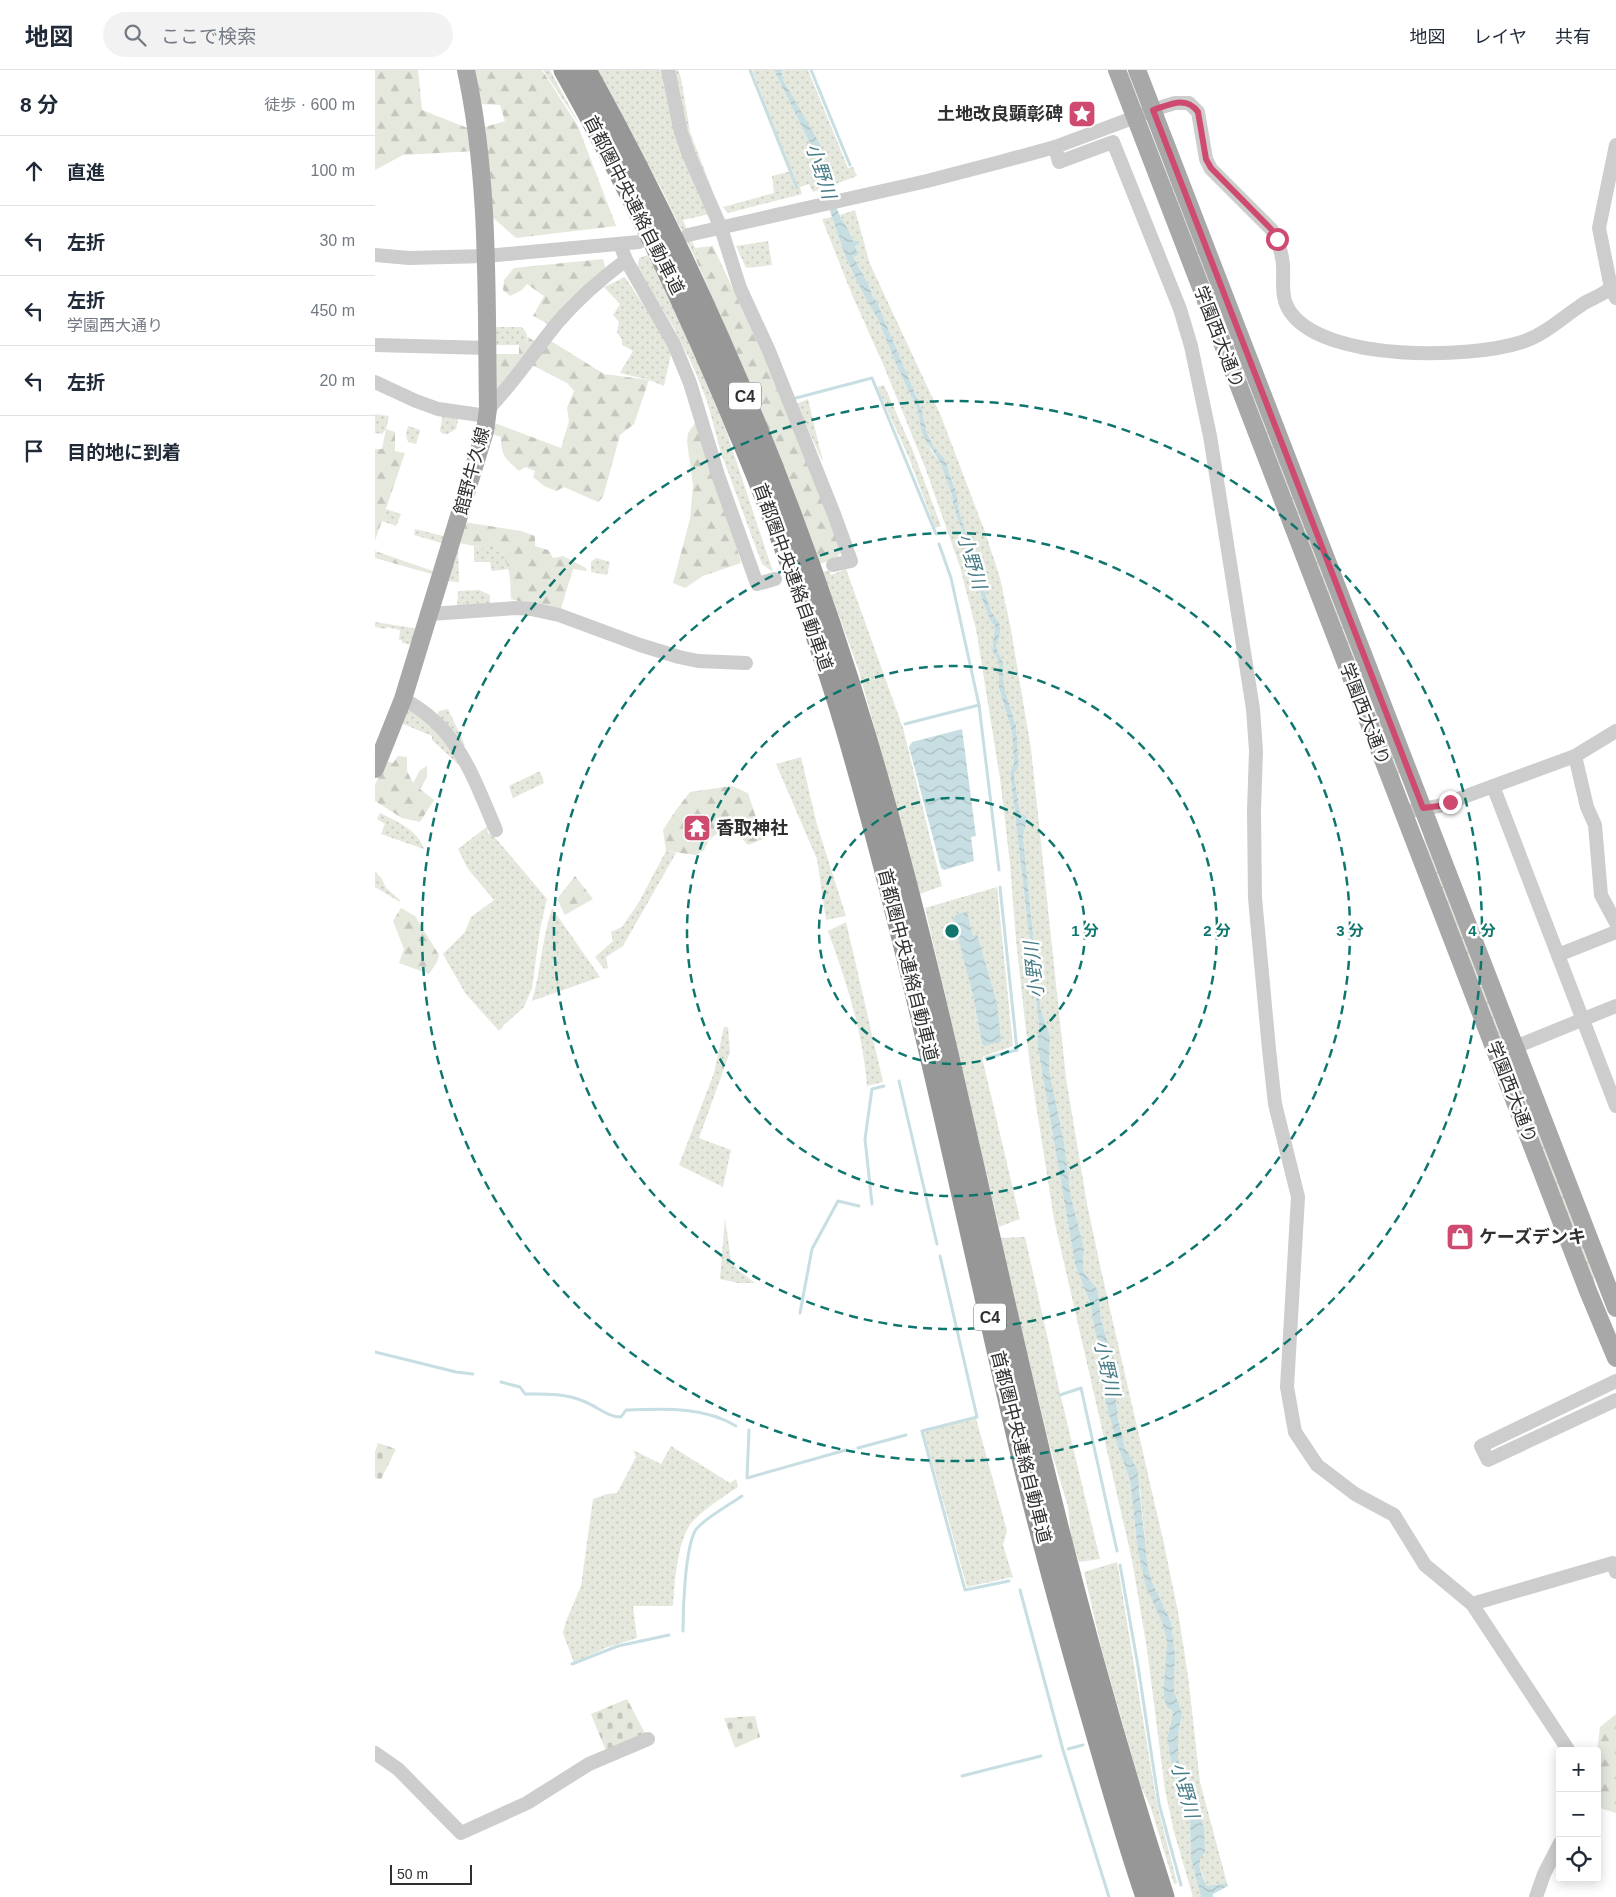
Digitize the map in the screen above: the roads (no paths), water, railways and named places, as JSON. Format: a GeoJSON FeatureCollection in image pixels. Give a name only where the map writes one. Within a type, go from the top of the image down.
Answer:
{"type":"FeatureCollection","features":[{"type":"Feature","properties":{"kind":"highway","name":"首都圏中央連絡自動車道"},"geometry":{"type":"LineString","coordinates":[[564,70],[600,134],[645,222],[701,343],[764,494],[802,592],[847,733],[919,1008],[1028,1482],[1082,1684],[1146,1897]]}},
{"type":"Feature","properties":{"kind":"highway","name":"首都圏中央連絡自動車道"},"geometry":{"type":"LineString","coordinates":[[585,70],[641,173],[726,351],[782,488],[841,656],[890,824],[940,1015],[1060,1535],[1111,1725],[1164,1897]]}},
{"type":"Feature","properties":{"kind":"main road","name":"館野牛久線"},"geometry":{"type":"LineString","coordinates":[[375,769],[403,699],[430,614],[482,445],[487,413],[486,256],[475,116],[466,70]]}},
{"type":"Feature","properties":{"kind":"main road","name":"学園西大通り"},"geometry":{"type":"LineString","coordinates":[[1117,70],[1588,1291],[1616,1358]]}},
{"type":"Feature","properties":{"kind":"main road","name":"学園西大通り"},"geometry":{"type":"LineString","coordinates":[[1137,70],[1616,1308]]}},
{"type":"Feature","properties":{"kind":"street"},"geometry":{"type":"LineString","coordinates":[[668,70],[681,132],[721,228],[739,288],[769,351],[851,561],[833,565]]}},
{"type":"Feature","properties":{"kind":"street"},"geometry":{"type":"LineString","coordinates":[[688,235],[927,180],[1055,146],[1175,103],[1189,103],[1198,112],[1206,159],[1211,168],[1272,230],[1277,239],[1283,264],[1285,304],[1293,315],[1305,325],[1333,341],[1367,348],[1411,352],[1473,351],[1524,342],[1552,326],[1582,304],[1614,290],[1599,228],[1616,145]]}},
{"type":"Feature","properties":{"kind":"street"},"geometry":{"type":"LineString","coordinates":[[1055,146],[1059,162],[1113,142],[1180,309],[1191,346],[1210,436],[1253,709],[1256,751],[1254,811],[1255,898],[1275,1104],[1298,1197],[1287,1387],[1295,1432],[1317,1465],[1355,1494],[1395,1515],[1425,1565],[1472,1604],[1566,1747]]}},
{"type":"Feature","properties":{"kind":"street"},"geometry":{"type":"LineString","coordinates":[[375,256],[409,258],[486,256],[639,242]]}},
{"type":"Feature","properties":{"kind":"street"},"geometry":{"type":"LineString","coordinates":[[620,244],[626,260],[674,344],[690,383],[718,475],[757,584],[775,579]]}},
{"type":"Feature","properties":{"kind":"street"},"geometry":{"type":"LineString","coordinates":[[375,382],[438,409],[487,413],[559,322],[600,280],[626,260]]}},
{"type":"Feature","properties":{"kind":"street"},"geometry":{"type":"LineString","coordinates":[[375,345],[487,348]]}},
{"type":"Feature","properties":{"kind":"street"},"geometry":{"type":"LineString","coordinates":[[430,614],[516,608],[531,609],[559,615],[640,645],[679,657],[698,661],[746,663]]}},
{"type":"Feature","properties":{"kind":"street"},"geometry":{"type":"LineString","coordinates":[[403,699],[418,707],[438,724],[455,744],[496,830]]}},
{"type":"Feature","properties":{"kind":"street"},"geometry":{"type":"LineString","coordinates":[[1403,812],[1439,806],[1575,756],[1616,731]]}},
{"type":"Feature","properties":{"kind":"street"},"geometry":{"type":"LineString","coordinates":[[1575,756],[1587,807],[1595,824],[1601,894],[1616,923]]}},
{"type":"Feature","properties":{"kind":"street"},"geometry":{"type":"LineString","coordinates":[[1493,786],[1582,1018],[1613,1088],[1616,1106]]}},
{"type":"Feature","properties":{"kind":"street"},"geometry":{"type":"LineString","coordinates":[[1557,955],[1616,932]]}},
{"type":"Feature","properties":{"kind":"street"},"geometry":{"type":"LineString","coordinates":[[1515,1046],[1616,1006]]}},
{"type":"Feature","properties":{"kind":"street"},"geometry":{"type":"LineString","coordinates":[[1616,1381],[1481,1446],[1488,1460],[1616,1400]]}},
{"type":"Feature","properties":{"kind":"street"},"geometry":{"type":"LineString","coordinates":[[1472,1604],[1613,1563],[1616,1572]]}},
{"type":"Feature","properties":{"kind":"street"},"geometry":{"type":"LineString","coordinates":[[375,1753],[398,1769],[461,1833],[527,1803],[589,1764],[649,1739]]}},
{"type":"Feature","properties":{"kind":"street"},"geometry":{"type":"LineString","coordinates":[[1536,1897],[1544,1874],[1556,1851]]}},
{"type":"Feature","properties":{"kind":"water","name":"小野川"},"geometry":{"type":"Polygon","coordinates":[[[774,70],[781,70],[784,82],[821,146],[824,164],[822,171],[833,200],[853,241],[859,241],[859,244],[855,246],[858,254],[854,257],[873,298],[876,300],[922,410],[927,433],[934,447],[946,463],[956,492],[959,511],[991,611],[1000,625],[996,647],[1003,663],[1004,687],[1016,726],[1019,766],[1014,775],[1020,813],[1026,816],[1027,819],[1023,837],[1041,1011],[1050,1036],[1049,1070],[1064,1142],[1071,1197],[1084,1248],[1083,1269],[1098,1290],[1101,1319],[1112,1363],[1118,1419],[1125,1448],[1137,1469],[1148,1569],[1171,1622],[1175,1653],[1174,1691],[1182,1714],[1178,1734],[1178,1757],[1183,1778],[1195,1797],[1204,1829],[1205,1852],[1200,1860],[1200,1869],[1207,1886],[1227,1883],[1228,1886],[1213,1894],[1213,1897],[1201,1897],[1191,1859],[1190,1821],[1172,1768],[1167,1738],[1173,1714],[1172,1710],[1167,1707],[1164,1697],[1167,1642],[1162,1622],[1146,1586],[1138,1552],[1130,1480],[1117,1444],[1106,1403],[1104,1387],[1105,1364],[1095,1331],[1090,1303],[1075,1264],[1037,1043],[1039,1027],[1010,773],[1014,764],[1012,732],[999,688],[999,662],[992,650],[995,626],[991,622],[982,599],[954,508],[951,492],[940,462],[926,441],[921,430],[918,411],[878,319],[846,258],[816,170],[818,160],[774,70]]]}},
{"type":"Feature","properties":{"kind":"water"},"geometry":{"type":"Polygon","coordinates":[[[962,729],[976,836],[971,837],[974,861],[944,870],[941,868],[909,747],[912,742],[962,729]]]}},
{"type":"Feature","properties":{"kind":"water"},"geometry":{"type":"Polygon","coordinates":[[[967,912],[973,936],[977,934],[997,1003],[1001,1041],[985,1046],[982,1044],[973,995],[953,918],[957,914],[967,912]]]}},
{"type":"Feature","properties":{"kind":"waterway"},"geometry":{"type":"LineString","coordinates":[[750,70],[797,188]]}},
{"type":"Feature","properties":{"kind":"waterway"},"geometry":{"type":"LineString","coordinates":[[811,70],[850,165]]}},
{"type":"Feature","properties":{"kind":"waterway"},"geometry":{"type":"LineString","coordinates":[[796,398],[872,378],[936,534]]}},
{"type":"Feature","properties":{"kind":"waterway"},"geometry":{"type":"LineString","coordinates":[[939,544],[951,578],[979,705],[999,870]]}},
{"type":"Feature","properties":{"kind":"waterway"},"geometry":{"type":"LineString","coordinates":[[905,724],[979,705]]}},
{"type":"Feature","properties":{"kind":"waterway"},"geometry":{"type":"LineString","coordinates":[[986,1058],[1017,1050],[1000,887]]}},
{"type":"Feature","properties":{"kind":"waterway"},"geometry":{"type":"LineString","coordinates":[[899,1081],[937,1244]]}},
{"type":"Feature","properties":{"kind":"waterway"},"geometry":{"type":"LineString","coordinates":[[872,1204],[865,1139],[872,1089],[884,1086]]}},
{"type":"Feature","properties":{"kind":"waterway"},"geometry":{"type":"LineString","coordinates":[[800,1313],[812,1249],[838,1201],[859,1206]]}},
{"type":"Feature","properties":{"kind":"waterway"},"geometry":{"type":"LineString","coordinates":[[940,1256],[977,1417],[922,1431],[965,1590],[1009,1581]]}},
{"type":"Feature","properties":{"kind":"waterway"},"geometry":{"type":"LineString","coordinates":[[375,1352],[456,1372],[473,1374]]}},
{"type":"Feature","properties":{"kind":"waterway"},"geometry":{"type":"LineString","coordinates":[[501,1382],[520,1387],[525,1394],[554,1394],[576,1398],[616,1417],[621,1417],[626,1410],[682,1410],[710,1415],[736,1426]]}},
{"type":"Feature","properties":{"kind":"waterway"},"geometry":{"type":"LineString","coordinates":[[1060,1395],[1081,1388],[1117,1551]]}},
{"type":"Feature","properties":{"kind":"waterway"},"geometry":{"type":"LineString","coordinates":[[749,1430],[747,1478],[846,1450]]}},
{"type":"Feature","properties":{"kind":"waterway"},"geometry":{"type":"LineString","coordinates":[[858,1448],[906,1435]]}},
{"type":"Feature","properties":{"kind":"waterway"},"geometry":{"type":"LineString","coordinates":[[683,1631],[687,1565],[695,1531],[709,1517],[742,1496]]}},
{"type":"Feature","properties":{"kind":"waterway"},"geometry":{"type":"LineString","coordinates":[[1120,1565],[1159,1804],[1181,1885]]}},
{"type":"Feature","properties":{"kind":"waterway"},"geometry":{"type":"LineString","coordinates":[[1020,1590],[1063,1750],[1109,1897]]}},
{"type":"Feature","properties":{"kind":"waterway"},"geometry":{"type":"LineString","coordinates":[[572,1664],[618,1646],[669,1635]]}},
{"type":"Feature","properties":{"kind":"waterway"},"geometry":{"type":"LineString","coordinates":[[1068,1749],[1083,1745]]}},
{"type":"Feature","properties":{"kind":"waterway"},"geometry":{"type":"LineString","coordinates":[[962,1776],[1041,1756]]}},
{"type":"Feature","properties":{"kind":"place","name":"土地改良顕彰碑"},"geometry":{"type":"Point","coordinates":[1082,114]}},
{"type":"Feature","properties":{"kind":"place","name":"香取神社"},"geometry":{"type":"Point","coordinates":[697,828]}},
{"type":"Feature","properties":{"kind":"place","name":"ケーズデンキ"},"geometry":{"type":"Point","coordinates":[1460,1237]}}]}
